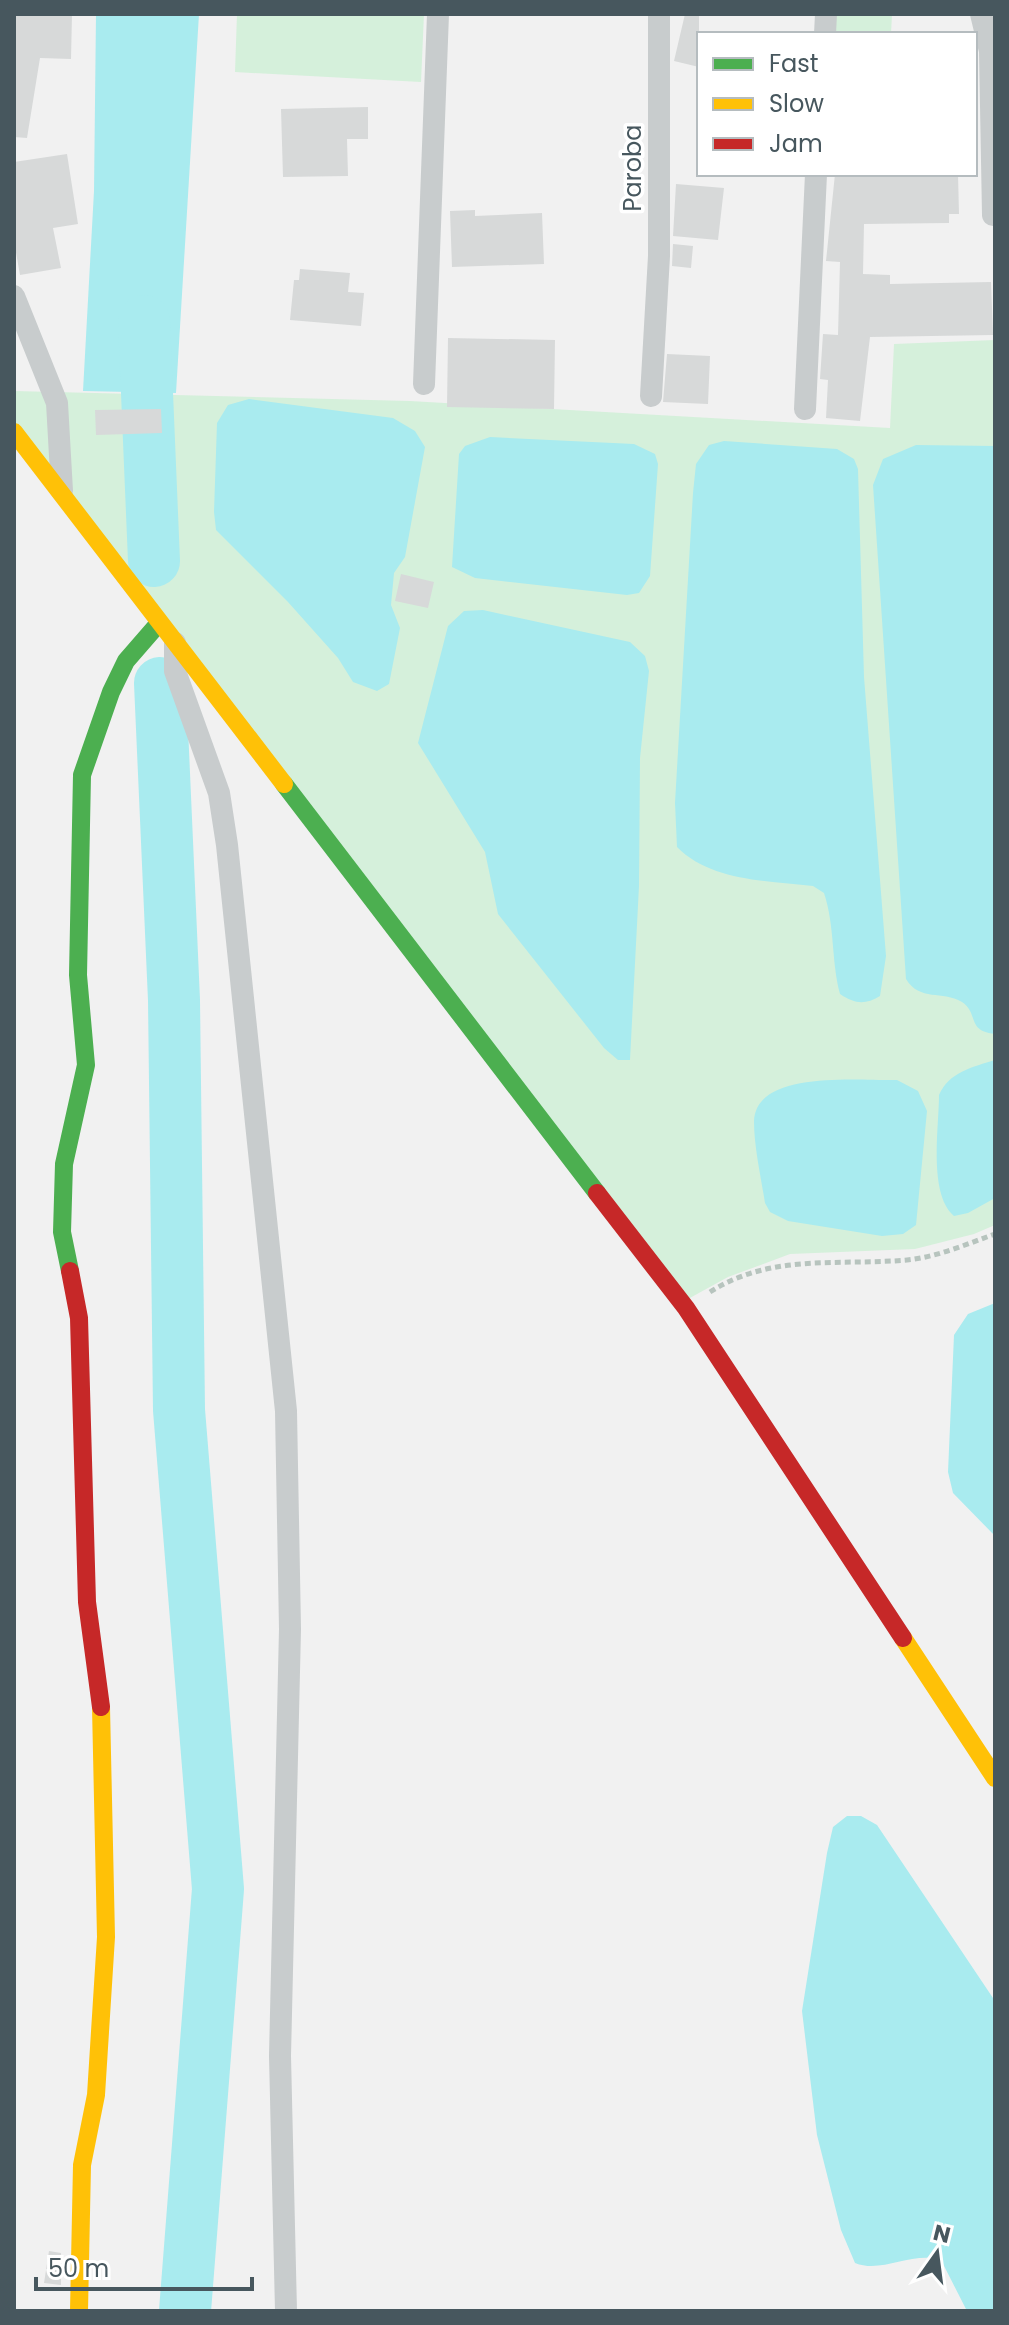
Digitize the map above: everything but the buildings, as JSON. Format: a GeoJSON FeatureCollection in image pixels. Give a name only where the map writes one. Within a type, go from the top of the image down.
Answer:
{"type":"FeatureCollection","features":[{"type":"Feature","properties":{"kind":"street"},"geometry":{"type":"LineString","coordinates":[[424,384],[438,14]]}},
{"type":"Feature","properties":{"kind":"street","name":"Paroba"},"geometry":{"type":"LineString","coordinates":[[651,396],[659,256],[659,14]]}},
{"type":"Feature","properties":{"kind":"street"},"geometry":{"type":"LineString","coordinates":[[981,14],[990,51],[993,215]]}},
{"type":"Feature","properties":{"kind":"street"},"geometry":{"type":"LineString","coordinates":[[805,409],[816,176]]}},
{"type":"Feature","properties":{"kind":"street"},"geometry":{"type":"LineString","coordinates":[[14,296],[57,403],[62,491]]}},
{"type":"Feature","properties":{"kind":"street"},"geometry":{"type":"LineString","coordinates":[[14,432],[686,1308],[995,1778]]}},
{"type":"Feature","properties":{"kind":"street"},"geometry":{"type":"LineString","coordinates":[[79,2311],[82,2165],[96,2095],[106,1937],[101,1709],[87,1602],[79,1318],[62,1232],[64,1164],[86,1065],[78,975],[80,808],[82,775],[111,692],[126,661],[159,623]]}},
{"type":"Feature","properties":{"kind":"street"},"geometry":{"type":"LineString","coordinates":[[175,643],[175,671],[219,793],[227,845],[286,1411],[290,1629],[280,2056],[286,2311]]}},
{"type":"Feature","properties":{"kind":"path"},"geometry":{"type":"LineString","coordinates":[[686,1308],[755,1269],[779,1265],[909,1260],[995,1234]]}},
{"type":"Feature","properties":{"kind":"green space"},"geometry":{"type":"Polygon","coordinates":[[[237,14],[424,14],[421,82],[235,72],[237,14]]]}},
{"type":"Feature","properties":{"kind":"green space"},"geometry":{"type":"Polygon","coordinates":[[[834,14],[892,14],[891,32],[832,32],[834,14]]]}},
{"type":"Feature","properties":{"kind":"green space"},"geometry":{"type":"Polygon","coordinates":[[[995,340],[995,1225],[974,1234],[915,1249],[790,1254],[728,1277],[688,1299],[14,422],[14,391],[410,401],[890,428],[894,344],[995,340]]]}},
{"type":"Feature","properties":{"kind":"water"},"geometry":{"type":"Polygon","coordinates":[[[96,14],[199,14],[176,393],[83,391],[94,191],[96,14]]]}},
{"type":"Feature","properties":{"kind":"water"},"geometry":{"type":"Polygon","coordinates":[[[249,399],[393,418],[415,431],[425,447],[405,557],[394,573],[391,605],[400,628],[389,684],[377,691],[353,682],[338,658],[288,602],[216,530],[217,423],[228,405],[249,399]]]}},
{"type":"Feature","properties":{"kind":"water"},"geometry":{"type":"Polygon","coordinates":[[[490,437],[634,444],[655,454],[658,464],[650,576],[639,593],[627,595],[475,578],[452,567],[459,454],[465,446],[490,437]]]}},
{"type":"Feature","properties":{"kind":"water"},"geometry":{"type":"Polygon","coordinates":[[[724,441],[837,449],[854,459],[858,469],[864,677],[886,956],[880,996],[870,1001],[850,1000],[840,994],[824,893],[813,886],[723,873],[690,858],[677,847],[675,803],[696,464],[709,445],[724,441]]]}},
{"type":"Feature","properties":{"kind":"water"},"geometry":{"type":"Polygon","coordinates":[[[916,445],[995,446],[995,1034],[980,1029],[962,1002],[918,991],[906,979],[873,485],[883,459],[916,445]]]}},
{"type":"Feature","properties":{"kind":"water"},"geometry":{"type":"Polygon","coordinates":[[[483,610],[630,642],[645,656],[649,671],[640,758],[639,886],[630,1060],[618,1060],[604,1048],[498,914],[485,852],[418,743],[448,626],[464,611],[483,610]]]}},
{"type":"Feature","properties":{"kind":"water"},"geometry":{"type":"Polygon","coordinates":[[[995,1060],[995,1198],[968,1213],[954,1216],[946,1206],[938,1177],[939,1095],[955,1076],[995,1060]]]}},
{"type":"Feature","properties":{"kind":"water"},"geometry":{"type":"Polygon","coordinates":[[[897,1080],[918,1091],[927,1111],[916,1225],[903,1234],[882,1236],[788,1221],[770,1212],[765,1203],[755,1141],[754,1121],[759,1104],[772,1093],[790,1085],[812,1081],[897,1080]]]}},
{"type":"Feature","properties":{"kind":"water"},"geometry":{"type":"Polygon","coordinates":[[[995,1303],[995,1536],[953,1493],[948,1472],[954,1335],[968,1314],[995,1303]]]}},
{"type":"Feature","properties":{"kind":"water"},"geometry":{"type":"Polygon","coordinates":[[[847,1816],[861,1816],[877,1825],[995,2001],[995,2311],[967,2311],[941,2260],[919,2258],[876,2266],[855,2263],[841,2230],[817,2135],[802,2011],[833,1827],[847,1816]]]}},
{"type":"Feature","properties":{"kind":"waterway"},"geometry":{"type":"LineString","coordinates":[[144,321],[154,561]]}},
{"type":"Feature","properties":{"kind":"waterway"},"geometry":{"type":"LineString","coordinates":[[160,683],[174,1000],[179,1410],[218,1889],[185,2311]]}},
{"type":"Feature","properties":{"kind":"traffic: fast"},"geometry":{"type":"LineString","coordinates":[[70,1271],[62,1232],[64,1164],[86,1065],[78,975],[82,775],[111,692],[126,661],[159,623]]}},
{"type":"Feature","properties":{"kind":"traffic: fast"},"geometry":{"type":"LineString","coordinates":[[284,784],[597,1193]]}},
{"type":"Feature","properties":{"kind":"traffic: slow"},"geometry":{"type":"LineString","coordinates":[[14,432],[284,784]]}},
{"type":"Feature","properties":{"kind":"traffic: slow"},"geometry":{"type":"LineString","coordinates":[[903,1638],[995,1778]]}},
{"type":"Feature","properties":{"kind":"traffic: slow"},"geometry":{"type":"LineString","coordinates":[[79,2311],[82,2165],[96,2095],[106,1937],[101,1707]]}},
{"type":"Feature","properties":{"kind":"traffic: jam"},"geometry":{"type":"LineString","coordinates":[[597,1193],[686,1308],[903,1638]]}},
{"type":"Feature","properties":{"kind":"traffic: jam"},"geometry":{"type":"LineString","coordinates":[[70,1271],[79,1318],[87,1602],[101,1707]]}}]}
